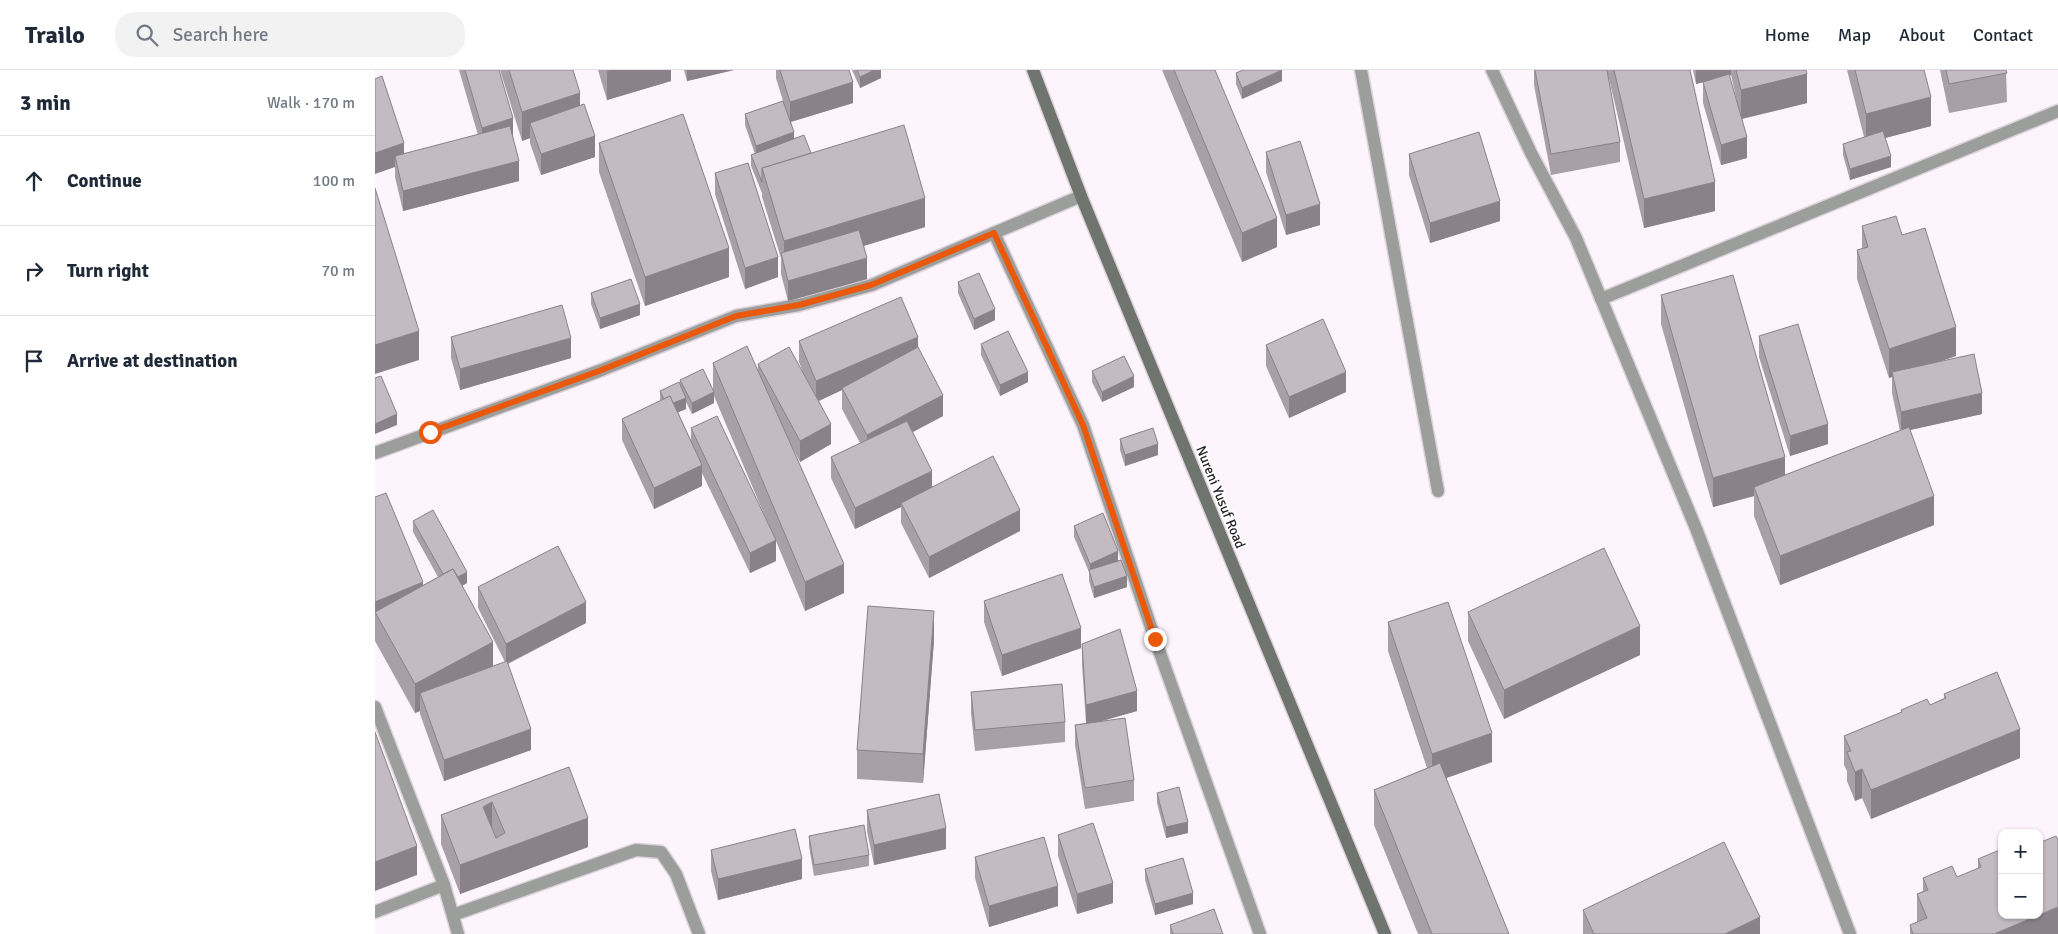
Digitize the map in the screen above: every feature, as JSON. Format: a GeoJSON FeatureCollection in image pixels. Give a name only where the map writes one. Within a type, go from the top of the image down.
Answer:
{"type":"FeatureCollection","features":[{"type":"Feature","properties":{"kind":"street","name":"Nureni Yusuf Road"},"geometry":{"type":"LineString","coordinates":[[1033,70],[1081,196],[1385,934]]}},
{"type":"Feature","properties":{"kind":"street"},"geometry":{"type":"LineString","coordinates":[[1361,70],[1438,491]]}},
{"type":"Feature","properties":{"kind":"street"},"geometry":{"type":"LineString","coordinates":[[1492,70],[1531,153],[1576,238],[1697,530],[1850,934]]}},
{"type":"Feature","properties":{"kind":"street"},"geometry":{"type":"LineString","coordinates":[[1601,299],[2058,111]]}},
{"type":"Feature","properties":{"kind":"street"},"geometry":{"type":"LineString","coordinates":[[375,453],[599,371],[736,316],[799,305],[871,285],[1081,196]]}},
{"type":"Feature","properties":{"kind":"street"},"geometry":{"type":"LineString","coordinates":[[994,233],[1083,425],[1155,639],[1260,934]]}},
{"type":"Feature","properties":{"kind":"street"},"geometry":{"type":"LineString","coordinates":[[375,707],[443,885],[458,934]]}},
{"type":"Feature","properties":{"kind":"street"},"geometry":{"type":"LineString","coordinates":[[453,915],[636,850],[661,852],[676,874],[699,934]]}},
{"type":"Feature","properties":{"kind":"street"},"geometry":{"type":"LineString","coordinates":[[375,912],[443,885]]}},
{"type":"Feature","properties":{"kind":"building"},"geometry":{"type":"Polygon","coordinates":[[[465,70],[499,70],[513,118],[482,128],[465,70]]]}},
{"type":"Feature","properties":{"kind":"building"},"geometry":{"type":"Polygon","coordinates":[[[509,70],[573,70],[580,93],[522,112],[509,70]]]}},
{"type":"Feature","properties":{"kind":"building"},"geometry":{"type":"Polygon","coordinates":[[[780,70],[849,70],[853,82],[790,102],[780,70]]]}},
{"type":"Feature","properties":{"kind":"building"},"geometry":{"type":"Polygon","coordinates":[[[857,70],[874,70],[860,77],[857,70]]]}},
{"type":"Feature","properties":{"kind":"building"},"geometry":{"type":"Polygon","coordinates":[[[1174,70],[1215,70],[1277,218],[1242,233],[1174,70]]]}},
{"type":"Feature","properties":{"kind":"building"},"geometry":{"type":"Polygon","coordinates":[[[1243,70],[1282,70],[1242,88],[1236,73],[1243,70]]]}},
{"type":"Feature","properties":{"kind":"building"},"geometry":{"type":"Polygon","coordinates":[[[1535,70],[1607,70],[1620,142],[1551,154],[1535,70]]]}},
{"type":"Feature","properties":{"kind":"building"},"geometry":{"type":"Polygon","coordinates":[[[1614,70],[1690,70],[1715,182],[1644,199],[1614,70]]]}},
{"type":"Feature","properties":{"kind":"building"},"geometry":{"type":"Polygon","coordinates":[[[1736,70],[1806,70],[1807,74],[1741,90],[1736,70]]]}},
{"type":"Feature","properties":{"kind":"building"},"geometry":{"type":"Polygon","coordinates":[[[1855,70],[1924,70],[1931,97],[1866,114],[1855,70]]]}},
{"type":"Feature","properties":{"kind":"building"},"geometry":{"type":"Polygon","coordinates":[[[1946,70],[2006,70],[2007,73],[1949,84],[1946,70]]]}},
{"type":"Feature","properties":{"kind":"building"},"geometry":{"type":"Polygon","coordinates":[[[1729,74],[1747,137],[1721,145],[1703,82],[1729,74]]]}},
{"type":"Feature","properties":{"kind":"building"},"geometry":{"type":"Polygon","coordinates":[[[382,76],[404,143],[375,153],[375,79],[382,76]]]}},
{"type":"Feature","properties":{"kind":"building"},"geometry":{"type":"Polygon","coordinates":[[[783,101],[794,132],[756,146],[745,114],[783,101]]]}},
{"type":"Feature","properties":{"kind":"building"},"geometry":{"type":"Polygon","coordinates":[[[584,104],[595,136],[541,154],[530,123],[584,104]]]}},
{"type":"Feature","properties":{"kind":"building"},"geometry":{"type":"Polygon","coordinates":[[[683,114],[729,248],[645,277],[599,143],[683,114]]]}},
{"type":"Feature","properties":{"kind":"building"},"geometry":{"type":"Polygon","coordinates":[[[904,125],[925,198],[784,241],[762,168],[904,125]]]}},
{"type":"Feature","properties":{"kind":"building"},"geometry":{"type":"Polygon","coordinates":[[[510,126],[519,161],[403,191],[395,156],[510,126]]]}},
{"type":"Feature","properties":{"kind":"building"},"geometry":{"type":"Polygon","coordinates":[[[1883,131],[1891,156],[1850,169],[1843,144],[1883,131]]]}},
{"type":"Feature","properties":{"kind":"building"},"geometry":{"type":"Polygon","coordinates":[[[1479,132],[1500,201],[1430,223],[1409,154],[1479,132]]]}},
{"type":"Feature","properties":{"kind":"building"},"geometry":{"type":"Polygon","coordinates":[[[804,135],[811,153],[762,168],[762,182],[751,155],[804,135]]]}},
{"type":"Feature","properties":{"kind":"building"},"geometry":{"type":"Polygon","coordinates":[[[1300,141],[1320,204],[1286,215],[1266,152],[1300,141]]]}},
{"type":"Feature","properties":{"kind":"building"},"geometry":{"type":"Polygon","coordinates":[[[748,163],[778,257],[745,268],[715,173],[748,163]]]}},
{"type":"Feature","properties":{"kind":"building"},"geometry":{"type":"Polygon","coordinates":[[[375,188],[419,331],[375,345],[375,188]]]}},
{"type":"Feature","properties":{"kind":"building"},"geometry":{"type":"Polygon","coordinates":[[[1896,216],[1902,235],[1925,228],[1956,327],[1889,349],[1857,250],[1868,247],[1862,226],[1896,216]]]}},
{"type":"Feature","properties":{"kind":"building"},"geometry":{"type":"Polygon","coordinates":[[[859,230],[867,258],[788,281],[781,253],[859,230]]]}},
{"type":"Feature","properties":{"kind":"building"},"geometry":{"type":"Polygon","coordinates":[[[979,273],[995,309],[974,319],[958,282],[979,273]]]}},
{"type":"Feature","properties":{"kind":"building"},"geometry":{"type":"Polygon","coordinates":[[[1733,275],[1785,457],[1713,478],[1661,295],[1733,275]]]}},
{"type":"Feature","properties":{"kind":"building"},"geometry":{"type":"Polygon","coordinates":[[[631,279],[640,304],[600,318],[591,293],[631,279]]]}},
{"type":"Feature","properties":{"kind":"building"},"geometry":{"type":"Polygon","coordinates":[[[901,297],[918,337],[816,381],[799,341],[901,297]]]}},
{"type":"Feature","properties":{"kind":"building"},"geometry":{"type":"Polygon","coordinates":[[[562,305],[571,338],[460,369],[451,337],[562,305]]]}},
{"type":"Feature","properties":{"kind":"building"},"geometry":{"type":"Polygon","coordinates":[[[1323,319],[1346,372],[1289,397],[1266,345],[1323,319]]]}},
{"type":"Feature","properties":{"kind":"building"},"geometry":{"type":"Polygon","coordinates":[[[1798,324],[1828,424],[1790,436],[1759,336],[1798,324]]]}},
{"type":"Feature","properties":{"kind":"building"},"geometry":{"type":"Polygon","coordinates":[[[1008,331],[1028,372],[1000,385],[981,344],[1008,331]]]}},
{"type":"Feature","properties":{"kind":"building"},"geometry":{"type":"Polygon","coordinates":[[[747,346],[844,564],[805,582],[713,363],[747,346]]]}},
{"type":"Feature","properties":{"kind":"building"},"geometry":{"type":"Polygon","coordinates":[[[789,347],[831,424],[800,441],[758,364],[789,347]]]}},
{"type":"Feature","properties":{"kind":"building"},"geometry":{"type":"Polygon","coordinates":[[[918,347],[943,395],[867,435],[842,388],[918,347]]]}},
{"type":"Feature","properties":{"kind":"building"},"geometry":{"type":"Polygon","coordinates":[[[1974,354],[1982,393],[1901,412],[1892,372],[1974,354]]]}},
{"type":"Feature","properties":{"kind":"building"},"geometry":{"type":"Polygon","coordinates":[[[1124,356],[1134,376],[1102,392],[1092,371],[1124,356]]]}},
{"type":"Feature","properties":{"kind":"building"},"geometry":{"type":"Polygon","coordinates":[[[703,369],[714,392],[692,403],[680,380],[703,369]]]}},
{"type":"Feature","properties":{"kind":"building"},"geometry":{"type":"Polygon","coordinates":[[[381,376],[397,414],[375,424],[375,378],[381,376]]]}},
{"type":"Feature","properties":{"kind":"building"},"geometry":{"type":"Polygon","coordinates":[[[679,382],[686,398],[673,403],[670,396],[664,399],[660,391],[679,382]]]}},
{"type":"Feature","properties":{"kind":"building"},"geometry":{"type":"Polygon","coordinates":[[[670,396],[702,465],[654,488],[622,419],[670,396]]]}},
{"type":"Feature","properties":{"kind":"building"},"geometry":{"type":"Polygon","coordinates":[[[717,416],[776,540],[750,553],[691,428],[717,416]]]}},
{"type":"Feature","properties":{"kind":"building"},"geometry":{"type":"Polygon","coordinates":[[[907,421],[932,471],[855,508],[831,457],[907,421]]]}},
{"type":"Feature","properties":{"kind":"building"},"geometry":{"type":"Polygon","coordinates":[[[1909,427],[1934,496],[1780,556],[1754,487],[1909,427]]]}},
{"type":"Feature","properties":{"kind":"building"},"geometry":{"type":"Polygon","coordinates":[[[1153,428],[1158,444],[1125,455],[1120,439],[1153,428]]]}},
{"type":"Feature","properties":{"kind":"building"},"geometry":{"type":"Polygon","coordinates":[[[993,456],[1020,510],[929,557],[901,503],[993,456]]]}},
{"type":"Feature","properties":{"kind":"building"},"geometry":{"type":"Polygon","coordinates":[[[386,493],[423,582],[375,602],[375,497],[386,493]]]}},
{"type":"Feature","properties":{"kind":"building"},"geometry":{"type":"Polygon","coordinates":[[[433,510],[467,572],[458,577],[453,569],[443,574],[413,521],[433,510]]]}},
{"type":"Feature","properties":{"kind":"building"},"geometry":{"type":"Polygon","coordinates":[[[1103,513],[1118,551],[1090,564],[1074,526],[1103,513]]]}},
{"type":"Feature","properties":{"kind":"building"},"geometry":{"type":"Polygon","coordinates":[[[558,546],[586,602],[506,644],[478,587],[558,546]]]}},
{"type":"Feature","properties":{"kind":"building"},"geometry":{"type":"Polygon","coordinates":[[[1604,548],[1640,626],[1504,690],[1468,612],[1604,548]]]}},
{"type":"Feature","properties":{"kind":"building"},"geometry":{"type":"Polygon","coordinates":[[[1121,560],[1127,576],[1094,587],[1089,570],[1121,560]]]}},
{"type":"Feature","properties":{"kind":"building"},"geometry":{"type":"Polygon","coordinates":[[[453,569],[493,642],[415,684],[375,612],[453,569]]]}},
{"type":"Feature","properties":{"kind":"building"},"geometry":{"type":"Polygon","coordinates":[[[1062,574],[1081,628],[1002,655],[984,601],[1062,574]]]}},
{"type":"Feature","properties":{"kind":"building"},"geometry":{"type":"Polygon","coordinates":[[[1448,602],[1492,733],[1432,754],[1388,622],[1448,602]]]}},
{"type":"Feature","properties":{"kind":"building"},"geometry":{"type":"Polygon","coordinates":[[[868,606],[934,611],[923,754],[857,750],[868,606]]]}},
{"type":"Feature","properties":{"kind":"building"},"geometry":{"type":"Polygon","coordinates":[[[1120,629],[1137,691],[1086,705],[1082,644],[1120,629]]]}},
{"type":"Feature","properties":{"kind":"building"},"geometry":{"type":"Polygon","coordinates":[[[507,661],[531,729],[444,760],[420,693],[507,661]]]}},
{"type":"Feature","properties":{"kind":"building"},"geometry":{"type":"Polygon","coordinates":[[[1997,672],[2020,729],[1871,790],[1862,769],[1855,772],[1847,752],[1851,751],[1844,736],[1902,712],[1901,710],[1927,699],[1930,705],[1946,698],[1944,694],[1997,672]]]}},
{"type":"Feature","properties":{"kind":"building"},"geometry":{"type":"Polygon","coordinates":[[[1062,684],[1065,722],[975,730],[971,692],[1062,684]]]}},
{"type":"Feature","properties":{"kind":"building"},"geometry":{"type":"Polygon","coordinates":[[[1125,718],[1134,780],[1085,788],[1075,725],[1125,718]]]}},
{"type":"Feature","properties":{"kind":"building"},"geometry":{"type":"Polygon","coordinates":[[[375,732],[417,846],[375,862],[375,732]]]}},
{"type":"Feature","properties":{"kind":"building"},"geometry":{"type":"Polygon","coordinates":[[[1440,763],[1509,934],[1432,934],[1374,790],[1440,763]]]}},
{"type":"Feature","properties":{"kind":"building"},"geometry":{"type":"Polygon","coordinates":[[[569,767],[588,818],[460,865],[441,815],[569,767]],[[492,802],[483,807],[496,838],[505,833],[492,802]]]}},
{"type":"Feature","properties":{"kind":"building"},"geometry":{"type":"Polygon","coordinates":[[[1179,787],[1188,822],[1166,827],[1157,793],[1179,787]]]}},
{"type":"Feature","properties":{"kind":"building"},"geometry":{"type":"Polygon","coordinates":[[[939,794],[946,828],[874,845],[867,810],[939,794]]]}},
{"type":"Feature","properties":{"kind":"building"},"geometry":{"type":"Polygon","coordinates":[[[1093,823],[1113,883],[1077,894],[1058,835],[1093,823]]]}},
{"type":"Feature","properties":{"kind":"building"},"geometry":{"type":"Polygon","coordinates":[[[864,825],[869,855],[814,865],[809,836],[864,825]]]}},
{"type":"Feature","properties":{"kind":"building"},"geometry":{"type":"Polygon","coordinates":[[[795,829],[802,859],[718,879],[711,850],[795,829]]]}},
{"type":"Feature","properties":{"kind":"building"},"geometry":{"type":"Polygon","coordinates":[[[2056,836],[2058,840],[2058,907],[2043,913],[2043,874],[2043,841],[2056,836]]]}},
{"type":"Feature","properties":{"kind":"building"},"geometry":{"type":"Polygon","coordinates":[[[1044,837],[1058,886],[989,906],[975,857],[1044,837]]]}},
{"type":"Feature","properties":{"kind":"building"},"geometry":{"type":"Polygon","coordinates":[[[1724,842],[1760,917],[1725,934],[1594,934],[1583,910],[1724,842]]]}},
{"type":"Feature","properties":{"kind":"building"},"geometry":{"type":"Polygon","coordinates":[[[1998,851],[1998,919],[2030,919],[1994,934],[1913,934],[1910,925],[1927,918],[1917,894],[1928,890],[1923,878],[1952,866],[1957,877],[1981,867],[1978,859],[1998,851]]]}},
{"type":"Feature","properties":{"kind":"building"},"geometry":{"type":"Polygon","coordinates":[[[1183,858],[1193,893],[1155,904],[1145,869],[1183,858]]]}},
{"type":"Feature","properties":{"kind":"building"},"geometry":{"type":"Polygon","coordinates":[[[1214,909],[1223,934],[1173,934],[1170,925],[1214,909]]]}},
{"type":"Feature","properties":{"kind":"route"},"geometry":{"type":"LineString","coordinates":[[430,432],[599,371],[736,316],[799,305],[871,285],[994,233],[1083,425],[1155,639]]}}]}
